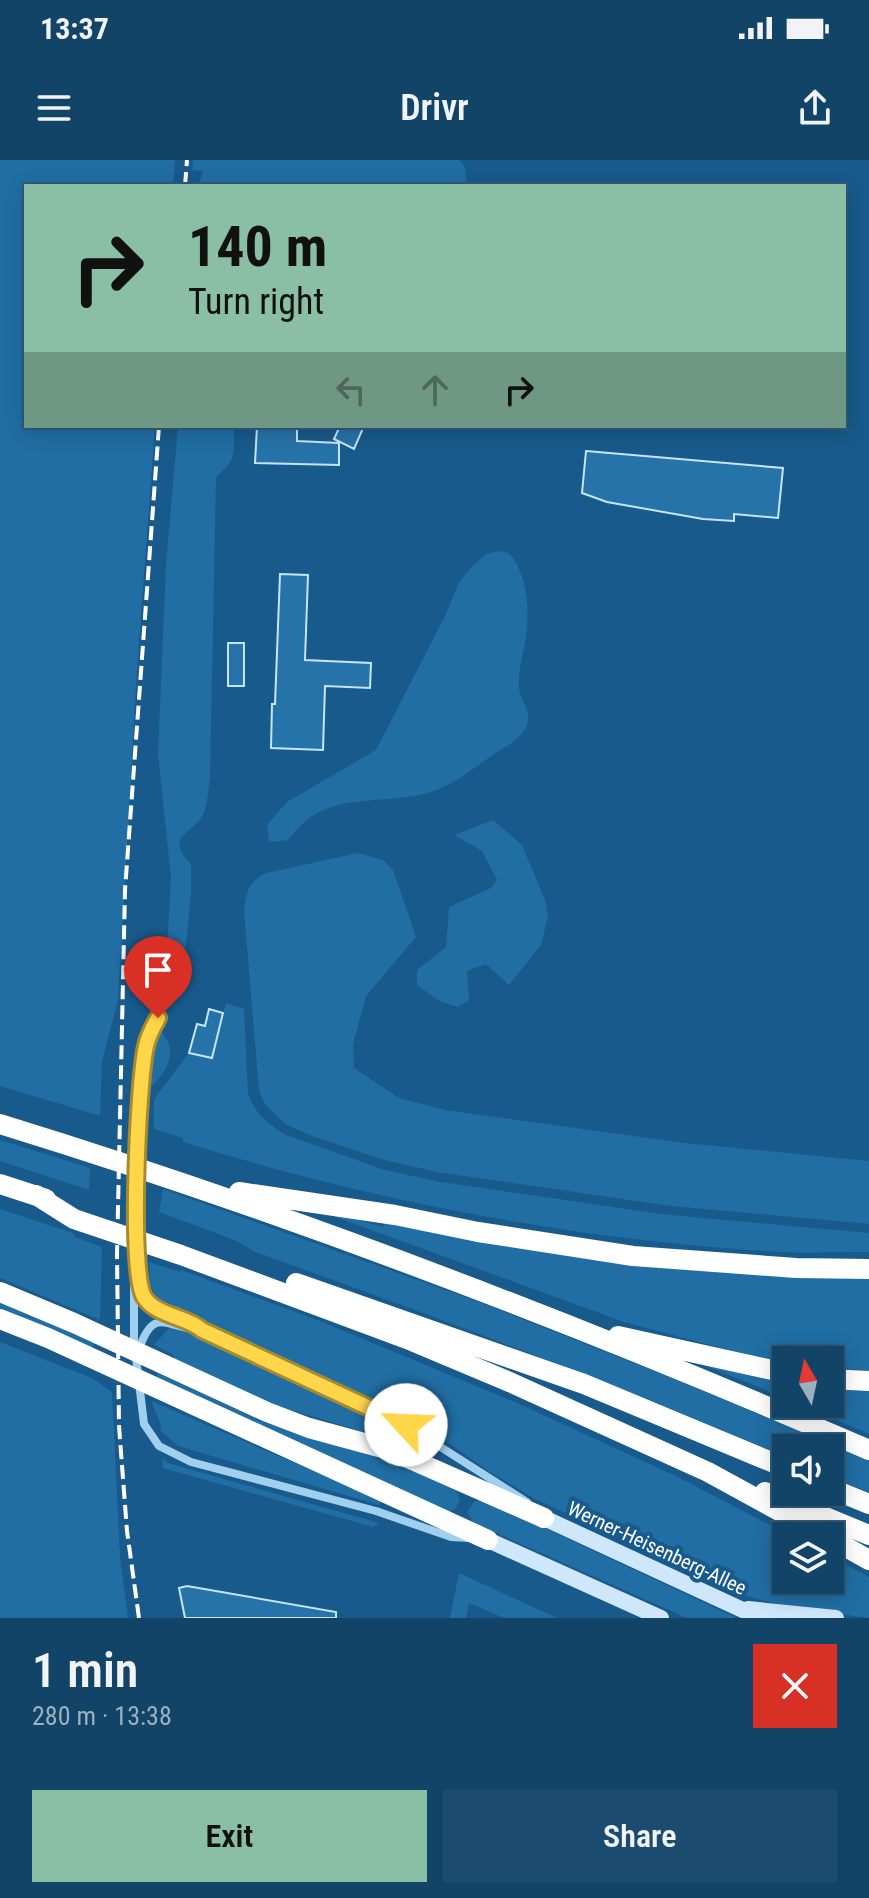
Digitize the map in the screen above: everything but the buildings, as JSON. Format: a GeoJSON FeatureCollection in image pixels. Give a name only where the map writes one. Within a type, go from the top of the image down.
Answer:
{"type":"FeatureCollection","features":[{"type":"Feature","properties":{"kind":"highway"},"geometry":{"type":"LineString","coordinates":[[0,1124],[189,1184],[445,1276],[869,1450]]}},
{"type":"Feature","properties":{"kind":"highway"},"geometry":{"type":"LineString","coordinates":[[0,1184],[36,1195],[74,1213],[584,1384],[772,1462]]}},
{"type":"Feature","properties":{"kind":"highway"},"geometry":{"type":"LineString","coordinates":[[189,1184],[633,1256],[796,1268],[869,1269]]}},
{"type":"Feature","properties":{"kind":"highway"},"geometry":{"type":"LineString","coordinates":[[181,1249],[412,1341],[570,1409],[708,1472],[800,1522]]}},
{"type":"Feature","properties":{"kind":"highway"},"geometry":{"type":"LineString","coordinates":[[0,1292],[267,1412],[412,1459],[544,1518]]}},
{"type":"Feature","properties":{"kind":"highway"},"geometry":{"type":"LineString","coordinates":[[0,1319],[75,1350],[488,1540]]}},
{"type":"Feature","properties":{"kind":"highway"},"geometry":{"type":"LineString","coordinates":[[565,1325],[772,1370]]}},
{"type":"Feature","properties":{"kind":"highway"},"geometry":{"type":"LineString","coordinates":[[844,1380],[869,1381]]}},
{"type":"Feature","properties":{"kind":"highway"},"geometry":{"type":"LineString","coordinates":[[708,1472],[869,1535]]}},
{"type":"Feature","properties":{"kind":"highway"},"geometry":{"type":"LineString","coordinates":[[844,1494],[869,1504]]}},
{"type":"Feature","properties":{"kind":"highway"},"geometry":{"type":"LineString","coordinates":[[844,1546],[869,1560]]}},
{"type":"Feature","properties":{"kind":"street"},"geometry":{"type":"LineString","coordinates":[[158,1018],[146,1044],[140,1083],[137,1266],[134,1278],[136,1360],[144,1424],[150,1435],[167,1451],[191,1462],[376,1511],[451,1537],[488,1540],[661,1618]]}},
{"type":"Feature","properties":{"kind":"street","name":"Werner-Heisenberg-Allee"},"geometry":{"type":"LineString","coordinates":[[137,1266],[145,1298],[154,1306],[406,1425],[520,1496],[544,1518],[760,1618]]}},
{"type":"Feature","properties":{"kind":"street","name":"Werner-Heisenberg-Allee"},"geometry":{"type":"LineString","coordinates":[[136,1360],[143,1337],[156,1323],[167,1321],[191,1330],[202,1330]]}},
{"type":"Feature","properties":{"kind":"street"},"geometry":{"type":"LineString","coordinates":[[738,1608],[836,1618]]}},
{"type":"Feature","properties":{"kind":"shaded area"},"geometry":{"type":"Polygon","coordinates":[[[0,160],[175,160],[173,184],[24,184],[24,428],[155,428],[118,1000],[102,1062],[100,1116],[0,1086],[0,160]]]}},
{"type":"Feature","properties":{"kind":"shaded area"},"geometry":{"type":"Polygon","coordinates":[[[193,160],[459,160],[465,167],[467,184],[199,184],[203,171],[192,170],[193,160]]]}},
{"type":"Feature","properties":{"kind":"shaded area"},"geometry":{"type":"Polygon","coordinates":[[[178,428],[234,428],[233,455],[216,477],[210,779],[204,812],[180,840],[183,854],[191,864],[185,953],[170,986],[162,986],[171,877],[158,755],[166,564],[178,428]]]}},
{"type":"Feature","properties":{"kind":"shaded area"},"geometry":{"type":"Polygon","coordinates":[[[498,551],[509,553],[522,576],[525,589],[527,631],[519,680],[528,717],[524,731],[508,746],[441,788],[420,795],[335,806],[309,818],[288,840],[269,842],[267,825],[287,802],[376,750],[446,614],[458,584],[472,566],[487,554],[498,551]]]}},
{"type":"Feature","properties":{"kind":"shaded area"},"geometry":{"type":"Polygon","coordinates":[[[493,820],[522,845],[545,900],[548,916],[541,945],[509,985],[486,964],[467,971],[469,1000],[458,1007],[439,1001],[417,985],[417,970],[446,947],[449,907],[491,888],[497,880],[482,851],[454,835],[493,820]]]}},
{"type":"Feature","properties":{"kind":"shaded area"},"geometry":{"type":"Polygon","coordinates":[[[358,853],[383,860],[393,870],[416,937],[366,996],[353,1044],[354,1068],[399,1098],[445,1110],[685,1143],[869,1161],[869,1224],[670,1206],[437,1172],[384,1160],[285,1124],[265,1104],[259,1091],[244,911],[247,893],[251,884],[266,873],[358,853]]]}},
{"type":"Feature","properties":{"kind":"shaded area"},"geometry":{"type":"Polygon","coordinates":[[[226,1003],[244,1009],[248,1093],[254,1107],[273,1127],[286,1135],[385,1170],[441,1182],[661,1214],[869,1233],[869,1252],[778,1252],[552,1228],[329,1183],[183,1142],[183,1138],[154,1129],[154,1099],[189,1053],[212,1058],[226,1003]]]}},
{"type":"Feature","properties":{"kind":"shaded area"},"geometry":{"type":"Polygon","coordinates":[[[161,1031],[170,1047],[170,1055],[161,1076],[149,1089],[152,1059],[161,1031]]]}},
{"type":"Feature","properties":{"kind":"shaded area"},"geometry":{"type":"Polygon","coordinates":[[[0,1140],[90,1168],[89,1190],[0,1161],[0,1140]]]}},
{"type":"Feature","properties":{"kind":"shaded area"},"geometry":{"type":"Polygon","coordinates":[[[163,1189],[474,1300],[805,1434],[772,1434],[772,1451],[522,1350],[255,1252],[237,1241],[159,1212],[163,1189]]]}},
{"type":"Feature","properties":{"kind":"shaded area"},"geometry":{"type":"Polygon","coordinates":[[[0,1209],[73,1233],[75,1237],[102,1247],[100,1320],[0,1278],[0,1209]]]}},
{"type":"Feature","properties":{"kind":"shaded area"},"geometry":{"type":"Polygon","coordinates":[[[330,1215],[384,1227],[386,1220],[869,1276],[869,1371],[844,1369],[844,1346],[772,1346],[772,1360],[624,1322],[330,1215]]]}},
{"type":"Feature","properties":{"kind":"shaded area"},"geometry":{"type":"Polygon","coordinates":[[[149,1262],[181,1270],[320,1321],[515,1402],[678,1477],[772,1526],[772,1594],[844,1594],[844,1564],[869,1577],[869,1618],[789,1607],[746,1596],[535,1499],[423,1425],[157,1300],[150,1284],[149,1262]]]}},
{"type":"Feature","properties":{"kind":"shaded area"},"geometry":{"type":"Polygon","coordinates":[[[0,1301],[94,1343],[93,1348],[0,1311],[0,1301]]]}},
{"type":"Feature","properties":{"kind":"shaded area"},"geometry":{"type":"Polygon","coordinates":[[[170,1327],[359,1411],[441,1455],[278,1406],[174,1360],[174,1355],[154,1345],[170,1327]]]}},
{"type":"Feature","properties":{"kind":"shaded area"},"geometry":{"type":"Polygon","coordinates":[[[0,1342],[92,1378],[112,1392],[120,1556],[128,1618],[0,1618],[0,1342]]]}},
{"type":"Feature","properties":{"kind":"shaded area"},"geometry":{"type":"Polygon","coordinates":[[[694,1361],[772,1375],[772,1392],[694,1361]]]}},
{"type":"Feature","properties":{"kind":"shaded area"},"geometry":{"type":"Polygon","coordinates":[[[157,1372],[260,1421],[395,1463],[455,1488],[460,1500],[449,1512],[157,1378],[157,1372]]]}},
{"type":"Feature","properties":{"kind":"shaded area"},"geometry":{"type":"Polygon","coordinates":[[[844,1384],[869,1386],[869,1434],[832,1418],[844,1418],[844,1384]]]}},
{"type":"Feature","properties":{"kind":"shaded area"},"geometry":{"type":"Polygon","coordinates":[[[152,1401],[382,1501],[379,1505],[178,1446],[161,1431],[152,1401]]]}},
{"type":"Feature","properties":{"kind":"shaded area"},"geometry":{"type":"Polygon","coordinates":[[[844,1450],[869,1461],[869,1493],[844,1482],[844,1450]]]}},
{"type":"Feature","properties":{"kind":"shaded area"},"geometry":{"type":"Polygon","coordinates":[[[162,1458],[168,1463],[379,1523],[373,1527],[163,1468],[162,1458]]]}},
{"type":"Feature","properties":{"kind":"shaded area"},"geometry":{"type":"Polygon","coordinates":[[[480,1500],[737,1618],[687,1618],[474,1523],[467,1512],[474,1502],[480,1500]]]}},
{"type":"Feature","properties":{"kind":"shaded area"},"geometry":{"type":"Polygon","coordinates":[[[459,1573],[557,1618],[504,1618],[469,1603],[466,1618],[450,1618],[459,1573]]]}},
{"type":"Feature","properties":{"kind":"railway"},"geometry":{"type":"LineString","coordinates":[[185,184],[187,160]]}},
{"type":"Feature","properties":{"kind":"railway"},"geometry":{"type":"LineString","coordinates":[[139,1618],[127,1531],[119,1426],[117,1254],[125,890],[159,428]]}},
{"type":"Feature","properties":{"kind":"route"},"geometry":{"type":"LineString","coordinates":[[158,1018],[146,1044],[140,1083],[137,1266],[145,1298],[154,1306],[194,1323],[202,1330],[406,1425]]}}]}
